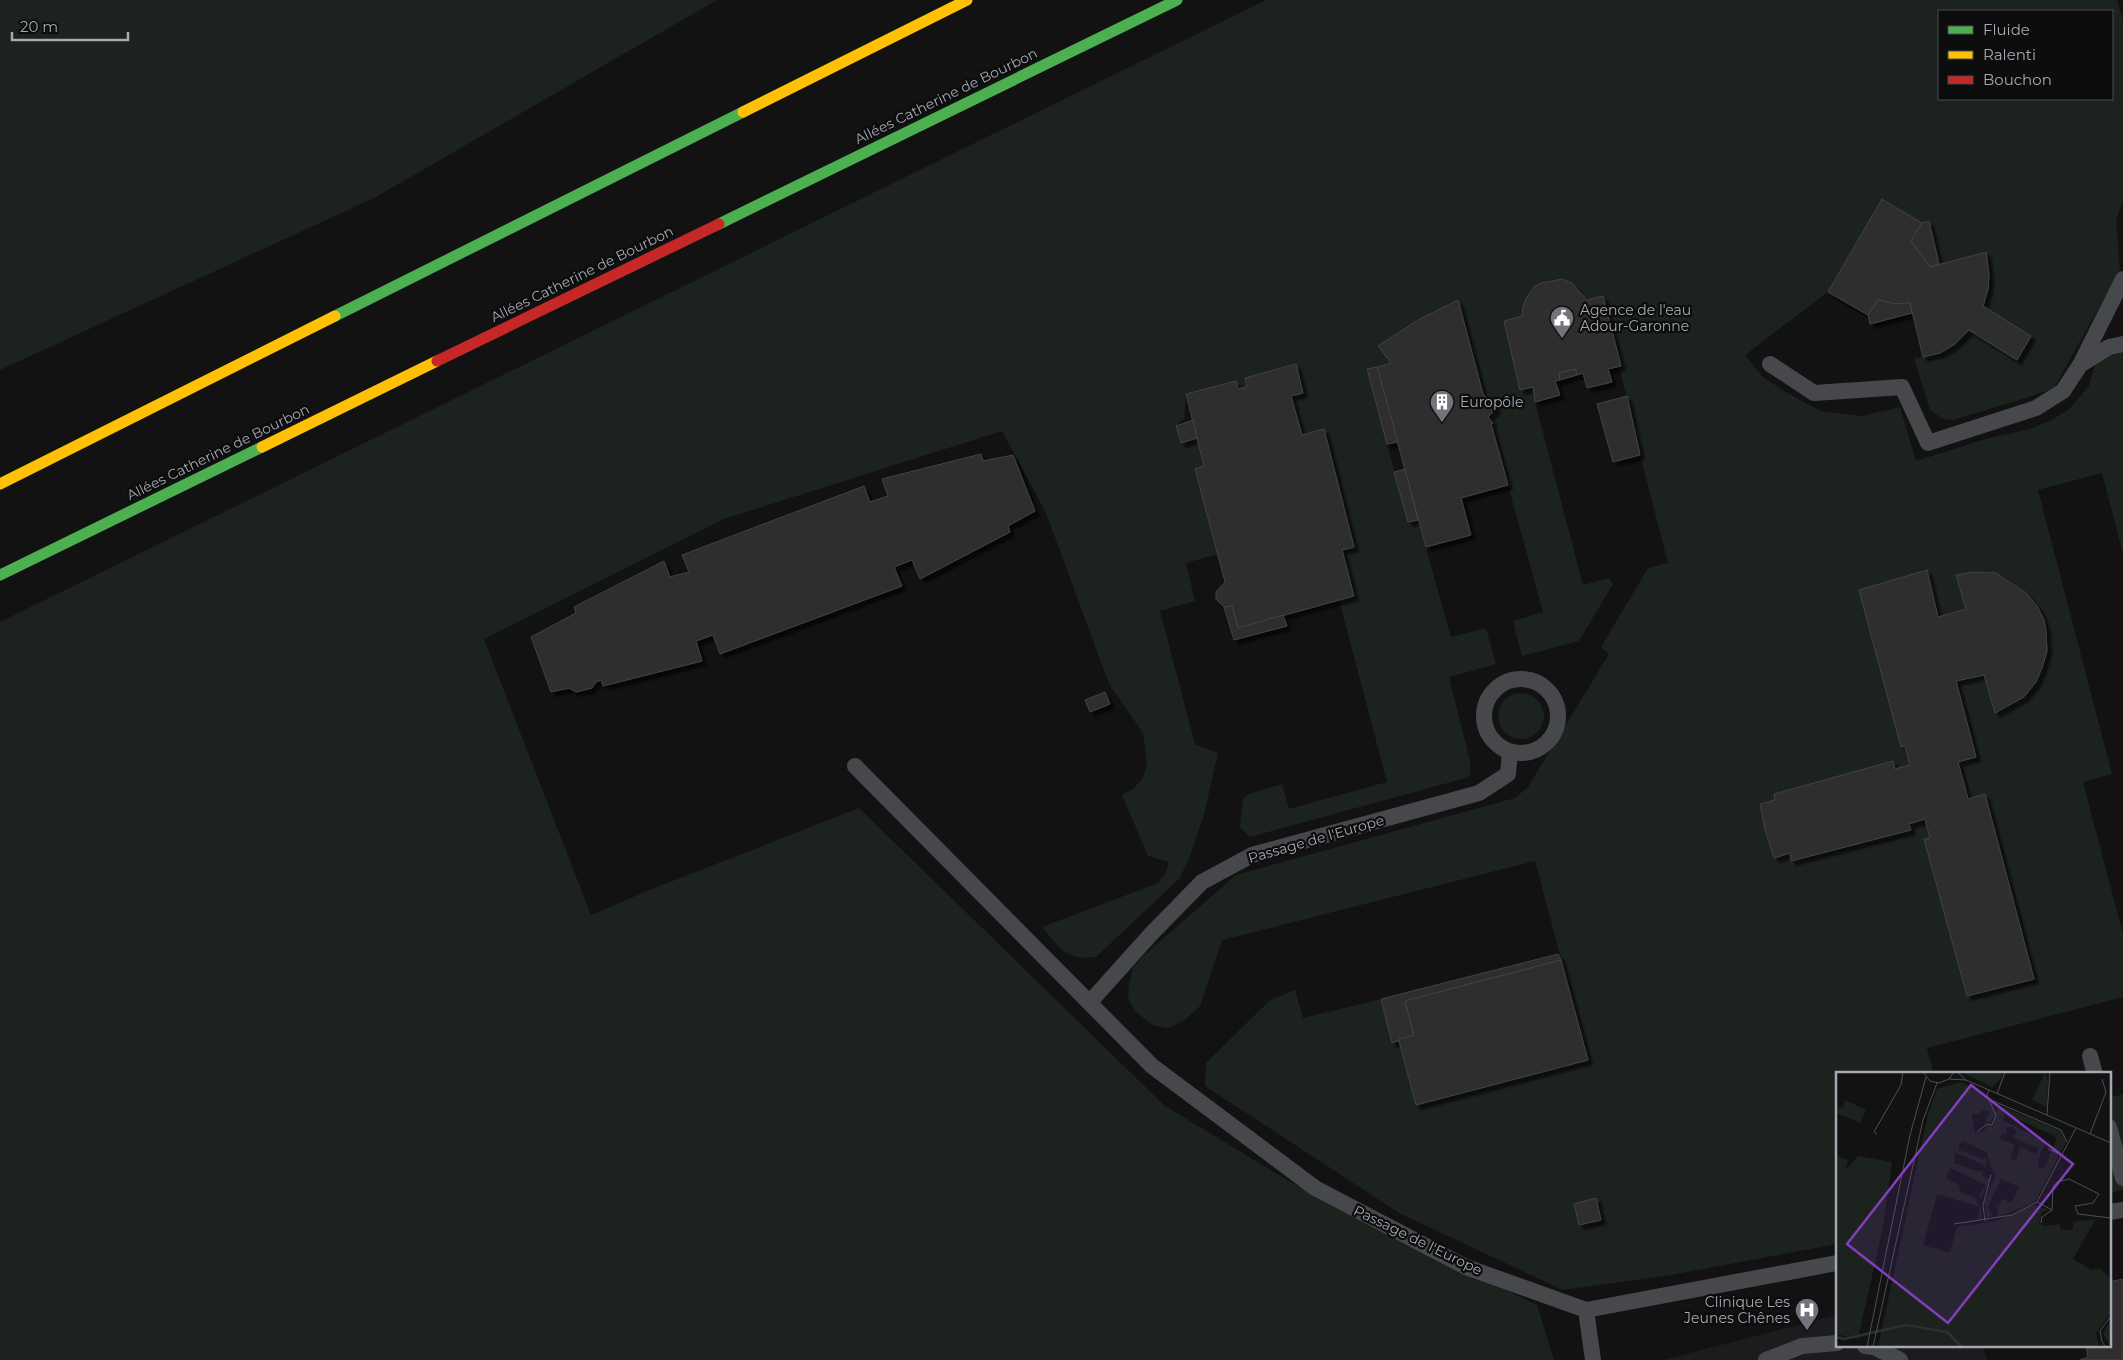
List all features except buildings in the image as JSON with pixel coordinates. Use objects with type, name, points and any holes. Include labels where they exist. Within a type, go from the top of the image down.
[{"type":"main road","points":[[0,484],[967,0]]},
{"type":"main road","name":"Allées Catherine de Bourbon","points":[[0,575],[1176,0]]},
{"type":"lane","points":[[1770,364],[1814,393],[1902,387],[1928,443],[2036,408],[2063,391],[2080,365],[2123,279]]},
{"type":"lane","points":[[2080,365],[2109,347],[2123,344]]},
{"type":"lane","points":[[1514,679],[1526,679],[1546,688],[1554,700],[1558,714],[1556,728],[1549,740],[1538,749],[1524,753],[1510,752],[1496,744],[1486,730],[1484,714],[1488,698],[1500,685],[1514,679]]},
{"type":"lane","name":"Passage de l'Europe","points":[[1090,1002],[1152,933],[1202,882],[1252,855],[1479,793],[1508,774],[1510,752]]},
{"type":"lane","name":"Passage de l'Europe","points":[[855,766],[1152,1066],[1315,1188],[1466,1267],[1586,1310]]},
{"type":"lane","points":[[2090,1056],[2094,1072]]},
{"type":"lane","points":[[2110,1131],[2123,1178]]},
{"type":"lane","points":[[2110,1212],[2123,1210]]},
{"type":"lane","points":[[1593,1360],[1586,1310],[1836,1263]]},
{"type":"lane","points":[[1766,1360],[1802,1346],[1836,1342]]},
{"type":"lane","points":[[1874,1348],[1900,1360]]},
{"type":"shaded area","points":[[0,0],[717,0],[376,197],[0,370]]},
{"type":"shaded area","points":[[1266,0],[2117,0],[2123,20],[2123,201],[2116,220],[2120,270],[2054,388],[1953,420],[1943,419],[1930,410],[1914,358],[1945,350],[1958,342],[1969,330],[2017,359],[2030,336],[1983,306],[1988,289],[1986,252],[1939,264],[1929,221],[1922,223],[1883,199],[1828,292],[1745,355],[1763,377],[1820,411],[1862,416],[1900,407],[1916,461],[1985,439],[2030,429],[2050,421],[2069,409],[2089,386],[2095,365],[2109,355],[2120,352],[2123,354],[2123,554],[2102,473],[2038,490],[2112,774],[2083,782],[2123,934],[2123,997],[1927,1048],[1933,1072],[1836,1072],[1836,1244],[1671,1275],[1563,1290],[1399,1213],[1205,1086],[1206,1063],[1269,1001],[1295,990],[1303,1018],[1381,999],[1392,1042],[1399,1041],[1416,1105],[1588,1060],[1535,861],[1222,940],[1200,1006],[1185,1020],[1168,1028],[1152,1025],[1136,1012],[1128,999],[1133,968],[1143,956],[1236,875],[1515,798],[1528,787],[1609,654],[1601,647],[1648,568],[1668,563],[1640,455],[1603,296],[1587,300],[1579,289],[1569,282],[1558,280],[1548,281],[1539,285],[1525,303],[1522,316],[1504,321],[1533,387],[1535,402],[1583,585],[1609,578],[1613,584],[1579,641],[1522,656],[1513,621],[1543,612],[1491,424],[1493,422],[1488,417],[1483,394],[1418,320],[1379,346],[1391,363],[1367,370],[1408,522],[1418,520],[1451,637],[1486,628],[1496,664],[1449,677],[1470,760],[1470,774],[1466,778],[1250,837],[1240,827],[1243,798],[1251,793],[1282,784],[1289,809],[1387,782],[1339,600],[1354,596],[1342,550],[1354,547],[1324,429],[1302,435],[1291,396],[1303,392],[1296,365],[1245,379],[1247,387],[1238,389],[1235,381],[1186,394],[1184,419],[1176,426],[1181,443],[1197,438],[1204,466],[1195,469],[1218,554],[1186,563],[1195,601],[1160,611],[1195,744],[1218,753],[1204,815],[1189,859],[1179,879],[1096,957],[1086,958],[1070,955],[1059,947],[1042,927],[1158,883],[1166,872],[1169,862],[1148,856],[1122,795],[1133,789],[1142,779],[1147,766],[1143,733],[1109,684],[1046,513],[1002,431],[724,519],[484,639],[591,915],[652,889],[859,808],[1165,1106],[1324,1202],[1537,1305],[1554,1360],[0,1360],[0,622]],"holes":[[[1927,571],[1938,617],[1966,609],[1957,575],[1980,572],[1995,573],[2010,581],[2030,598],[2039,611],[2044,625],[2046,640],[2045,655],[2035,683],[2022,699],[1995,713],[1984,675],[1956,681],[1976,757],[1958,762],[1968,799],[1985,795],[2034,979],[1967,996],[1924,839],[1930,838],[1925,819],[1909,824],[1911,830],[1791,861],[1790,853],[1774,858],[1765,830],[1760,804],[1775,800],[1774,794],[1893,761],[1895,769],[1910,765],[1905,746],[1901,747],[1860,590]]]},
{"type":"shaded area","points":[[1526,693],[1538,699],[1543,707],[1543,725],[1538,733],[1530,738],[1516,739],[1504,733],[1499,725],[1498,711],[1504,699],[1512,694]]},
{"type":"shaded area","points":[[2123,1094],[2123,1190],[2110,1193],[2110,1098]]},
{"type":"shaded area","name":"Clinique Les Jeunes Chênes","points":[[1836,1315],[1836,1348],[1984,1348],[1987,1360],[1663,1360]]},
{"type":"traffic: fast","points":[[719,224],[1177,0]]},
{"type":"traffic: fast","points":[[335,316],[743,112]]},
{"type":"traffic: fast","points":[[0,575],[262,447]]},
{"type":"traffic: slow","points":[[743,112],[967,0]]},
{"type":"traffic: slow","points":[[0,484],[335,316]]},
{"type":"traffic: slow","points":[[262,447],[437,361]]},
{"type":"traffic: jam","points":[[437,361],[719,224]]},
{"type":"place","name":"Agence de l'eau Adour-Garonne","points":[[1562,339]]},
{"type":"place","name":"Europôle","points":[[1442,423]]},
{"type":"place","name":"Clinique Les Jeunes Chênes","points":[[1807,1331]]}]
